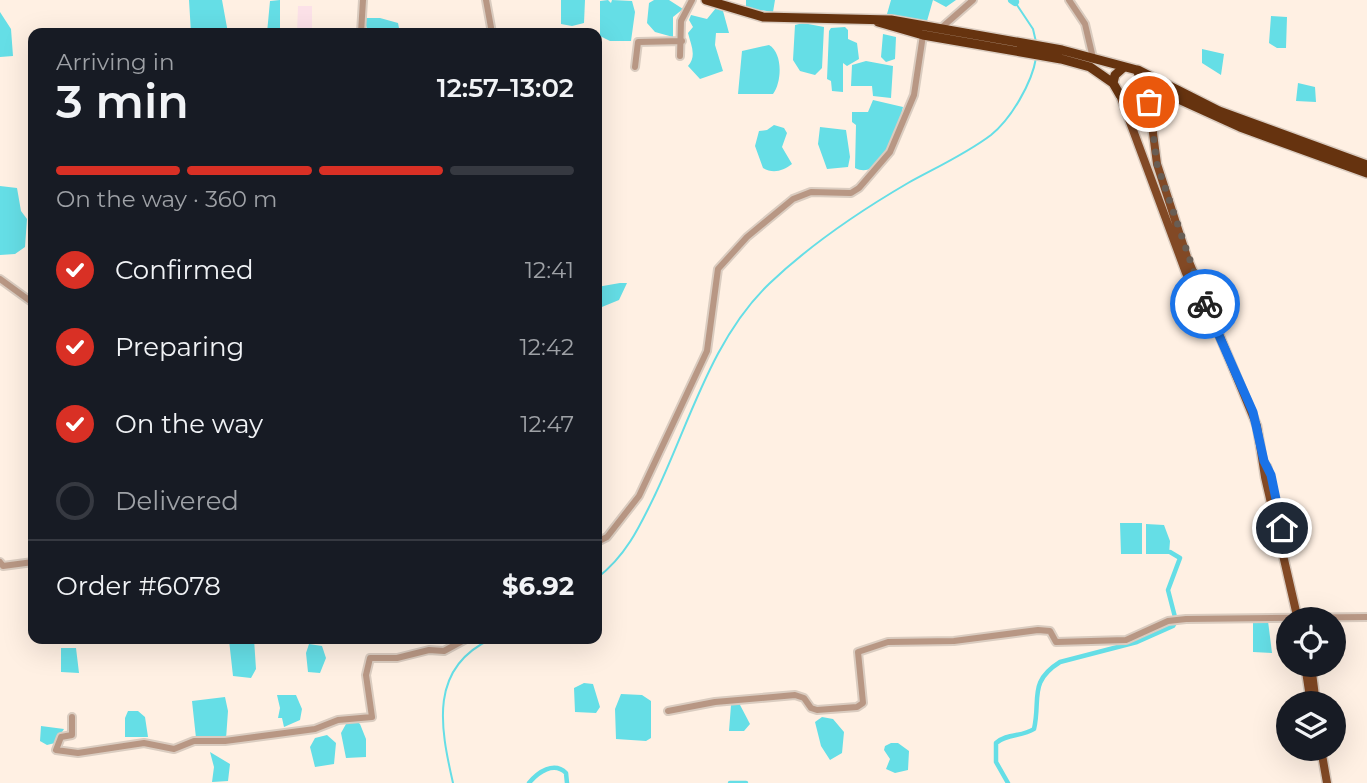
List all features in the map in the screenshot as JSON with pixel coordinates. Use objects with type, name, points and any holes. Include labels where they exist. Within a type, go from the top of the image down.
[{"type":"highway","points":[[706,0],[763,17],[873,20],[1061,55],[1093,58],[1137,70],[1219,111],[1367,165]]},
{"type":"highway","points":[[873,20],[923,34],[938,32]]},
{"type":"highway","points":[[1061,55],[1090,67],[1113,83],[1120,95],[1134,95],[1142,85]]},
{"type":"highway","points":[[1113,83],[1115,75],[1124,67]]},
{"type":"highway","points":[[1137,70],[1142,85],[1240,127],[1367,173]]},
{"type":"main road","points":[[1142,85],[1149,102],[1157,164],[1187,257],[1221,343],[1253,412],[1264,461],[1271,475],[1295,607]]},
{"type":"main road","points":[[1120,95],[1198,303],[1221,343]]},
{"type":"main road","points":[[1323,761],[1327,783]]},
{"type":"street","points":[[361,28],[363,0]]},
{"type":"street","points":[[486,0],[491,28]]},
{"type":"street","points":[[680,56],[681,21],[692,0]]},
{"type":"street","points":[[938,32],[973,0]]},
{"type":"street","points":[[1069,0],[1085,24],[1093,58]]},
{"type":"street","points":[[602,540],[607,537],[639,496],[707,351],[718,269],[747,237],[793,199],[811,192],[851,192],[859,188],[890,152],[914,95],[923,34]]},
{"type":"street","points":[[635,68],[638,42],[682,41]]},
{"type":"street","points":[[0,279],[28,299]]},
{"type":"street","points":[[0,562],[3,566],[28,563]]},
{"type":"street","points":[[1346,618],[1367,617]]},
{"type":"street","points":[[668,711],[715,702],[795,695],[804,698],[811,708],[817,710],[857,707],[863,704],[858,652],[888,642],[954,641],[1038,630],[1050,631],[1056,642],[1113,642],[1126,640],[1168,621],[1276,619]]},
{"type":"street","points":[[72,717],[72,736],[61,737],[56,750],[78,753],[144,743],[174,748],[194,741],[225,741],[315,729],[338,720],[372,717],[366,675],[370,658],[397,658],[429,650],[444,652],[458,644]]},
{"type":"shaded area","points":[[298,6],[312,6],[312,28],[297,28]]},
{"type":"water","points":[[189,0],[222,0],[227,28],[191,28]]},
{"type":"water","points":[[280,0],[280,28],[267,28],[270,1]]},
{"type":"water","points":[[561,0],[585,0],[584,23],[572,26],[561,24]]},
{"type":"water","points":[[654,0],[669,0],[683,9],[673,17],[673,37],[655,32],[647,23],[649,3]]},
{"type":"water","points":[[746,0],[775,0],[773,12],[746,8]]},
{"type":"water","points":[[891,0],[933,0],[927,21],[887,14]]},
{"type":"water","points":[[933,0],[956,0],[946,7]]},
{"type":"water","points":[[600,1],[632,1],[635,12],[631,41],[610,41],[602,37]]},
{"type":"water","points":[[716,8],[723,11],[729,33],[716,33],[715,45],[723,71],[700,79],[688,66],[693,54],[688,33],[693,27],[689,20],[691,15],[707,19]]},
{"type":"water","points":[[0,12],[11,29],[13,56],[0,57]]},
{"type":"water","points":[[1271,16],[1287,17],[1286,48],[1277,48],[1269,43]]},
{"type":"water","points":[[364,18],[380,18],[398,23],[399,28],[367,28]]},
{"type":"water","points":[[803,23],[824,27],[822,68],[815,75],[800,71],[793,60],[795,25]]},
{"type":"water","points":[[845,27],[848,30],[848,39],[857,43],[859,59],[847,66],[843,63],[843,92],[832,91],[831,81],[827,79],[829,31],[831,28]]},
{"type":"water","points":[[883,34],[896,37],[895,59],[886,62],[881,57]]},
{"type":"water","points":[[769,45],[777,54],[780,68],[773,94],[738,94],[742,51]]},
{"type":"water","points":[[1202,49],[1224,54],[1221,75],[1202,63]]},
{"type":"water","points":[[866,61],[893,66],[891,98],[873,96],[872,86],[851,86],[852,65]]},
{"type":"water","points":[[1298,83],[1315,87],[1316,102],[1296,101]]},
{"type":"water","points":[[873,100],[903,107],[888,150],[873,167],[865,170],[855,168],[856,125],[852,122],[852,112],[868,112]]},
{"type":"water","points":[[774,125],[784,128],[787,133],[782,147],[792,164],[774,171],[763,168],[755,146],[759,131]]},
{"type":"water","points":[[820,127],[846,130],[850,157],[848,167],[827,169],[818,144]]},
{"type":"water","points":[[0,186],[17,188],[21,211],[27,219],[25,247],[15,254],[0,255]]},
{"type":"water","points":[[627,283],[619,300],[602,307],[602,286]]},
{"type":"water","points":[[1120,523],[1142,523],[1142,554],[1121,554]]},
{"type":"water","points":[[1146,524],[1164,525],[1170,541],[1169,554],[1146,554]]},
{"type":"water","points":[[1253,621],[1268,621],[1272,653],[1253,652]]},
{"type":"water","points":[[229,644],[254,644],[256,669],[251,678],[233,676]]},
{"type":"water","points":[[309,644],[322,646],[326,658],[320,673],[308,672],[306,653]]},
{"type":"water","points":[[61,648],[76,648],[79,673],[61,672]]},
{"type":"water","points":[[584,683],[593,684],[600,707],[596,713],[575,712],[574,688]]},
{"type":"water","points":[[621,694],[642,695],[651,701],[651,738],[646,741],[616,739],[615,709]]},
{"type":"water","points":[[277,695],[296,695],[302,709],[300,720],[284,727],[282,718],[278,718],[280,708]]},
{"type":"water","points":[[225,697],[228,711],[226,739],[196,738],[192,701]]},
{"type":"water","points":[[739,703],[750,724],[744,731],[729,731],[731,705]]},
{"type":"water","points":[[128,711],[138,711],[145,717],[148,737],[125,737],[125,718]]},
{"type":"water","points":[[822,717],[833,719],[844,732],[842,753],[830,760],[821,746],[815,722]]},
{"type":"water","points":[[356,721],[366,739],[366,757],[346,758],[341,733],[346,724]]},
{"type":"water","points":[[41,726],[64,729],[55,743],[47,745],[40,741]]},
{"type":"water","points":[[327,735],[336,743],[334,764],[315,767],[310,747],[315,738]]},
{"type":"water","points":[[898,743],[909,751],[908,770],[895,773],[886,769],[890,759],[884,750],[885,746]]},
{"type":"water","points":[[210,752],[230,764],[228,781],[212,782],[214,767]]},
{"type":"waterway","points":[[1015,2],[1033,29],[1036,42]]},
{"type":"waterway","points":[[602,574],[616,561],[637,531],[703,384],[732,330],[750,305],[770,283],[836,229],[991,135],[1006,120],[1019,100],[1036,58]]},
{"type":"waterway","points":[[1008,783],[996,762],[996,743],[1034,729],[1040,684],[1050,669],[1060,662],[1137,642],[1173,626],[1176,621],[1168,590],[1180,558],[1170,552]]},
{"type":"waterway","points":[[453,783],[445,741],[444,700],[448,682],[457,666],[471,651],[483,644]]},
{"type":"waterway","points":[[529,783],[541,772],[551,768],[566,773],[567,783]]},
{"type":"waterway","points":[[730,783],[746,783]]},
{"type":"way so far","points":[[1149,102],[1150,129],[1157,164],[1205,304]]},
{"type":"route","points":[[1205,304],[1253,412],[1264,461],[1271,475],[1282,528]]}]
